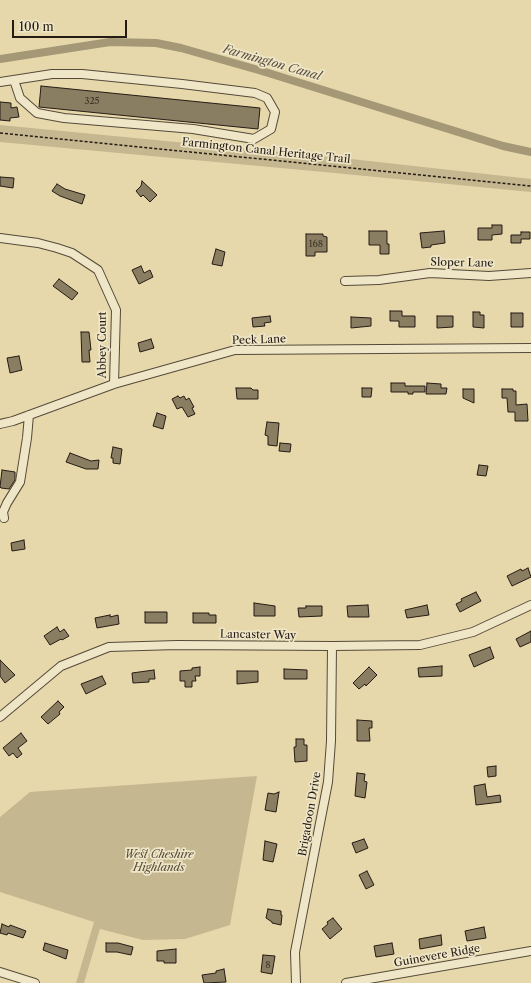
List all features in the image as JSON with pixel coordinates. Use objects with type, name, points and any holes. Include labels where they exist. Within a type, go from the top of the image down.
[{"type":"street","points":[[0,82],[52,74],[82,74],[255,92],[267,98],[275,112],[271,129],[254,139],[193,129],[64,118],[37,113],[20,98],[14,80]]},
{"type":"street","name":"Abbey Court","points":[[0,238],[38,243],[57,248],[72,253],[98,270],[116,310],[114,384]]},
{"type":"street","name":"Sloper Lane","points":[[345,281],[379,280],[430,273],[489,276],[531,273]]},
{"type":"street","name":"Peck Lane","points":[[0,424],[114,384],[235,350],[531,348]]},
{"type":"street","points":[[4,518],[3,512],[6,503],[20,482],[29,415]]},
{"type":"street","name":"Lancaster Way","points":[[2,713],[61,666],[109,647],[177,645],[420,645],[473,632],[531,605]]},
{"type":"street","name":"Brigadoon Drive","points":[[296,983],[295,952],[328,782],[331,741],[332,646]]},
{"type":"street","name":"Guinevere Ridge","points":[[346,983],[531,951]]},
{"type":"street","points":[[0,972],[35,983]]},
{"type":"path","name":"Farmington Canal Heritage Trail","points":[[0,133],[531,186]]},
{"type":"green space","points":[[0,125],[342,158],[531,179],[531,192],[0,142]]},
{"type":"green space","name":"West Cheshire Highlands","points":[[257,776],[230,925],[185,939],[143,940],[100,929],[84,983],[76,983],[94,922],[0,892],[0,817],[30,792]]},
{"type":"building","points":[[41,86],[260,108],[258,129],[39,107]]},
{"type":"building","points":[[0,102],[11,103],[11,108],[17,107],[19,117],[10,118],[10,121],[0,120]]},
{"type":"building","points":[[0,177],[14,178],[13,188],[0,186]]},
{"type":"building","points":[[142,181],[157,195],[150,202],[143,195],[141,197],[136,191],[141,186]]},
{"type":"building","points":[[57,184],[65,189],[85,195],[82,204],[60,196],[52,191]]},
{"type":"building","points":[[492,225],[502,225],[502,234],[492,235],[492,240],[478,240],[478,228],[492,228]]},
{"type":"building","points":[[369,231],[387,231],[389,254],[380,254],[380,245],[369,245]]},
{"type":"building","points":[[444,231],[445,243],[422,248],[420,233]]},
{"type":"building","points":[[521,232],[530,232],[530,239],[521,239],[521,243],[511,243],[511,235],[521,235]]},
{"type":"building","points":[[306,234],[323,234],[323,236],[327,237],[327,252],[315,252],[315,256],[306,256]]},
{"type":"building","points":[[216,249],[225,252],[222,266],[212,264]]},
{"type":"building","points":[[141,266],[144,273],[150,270],[153,277],[139,284],[132,270]]},
{"type":"building","points":[[59,279],[78,293],[72,300],[53,286]]},
{"type":"building","points":[[390,311],[402,311],[402,316],[415,316],[415,327],[399,327],[399,321],[390,321]]},
{"type":"building","points":[[473,312],[480,312],[480,315],[484,315],[484,328],[473,327]]},
{"type":"building","points":[[511,313],[523,313],[523,327],[511,327]]},
{"type":"building","points":[[270,316],[271,322],[264,323],[265,326],[253,327],[252,318]]},
{"type":"building","points":[[437,316],[453,316],[453,327],[437,328]]},
{"type":"building","points":[[351,317],[371,318],[371,326],[351,328]]},
{"type":"building","points":[[81,332],[89,332],[91,350],[89,350],[90,362],[82,362]]},
{"type":"building","points":[[151,339],[154,348],[140,352],[138,343]]},
{"type":"building","points":[[19,356],[22,370],[10,373],[7,358]]},
{"type":"building","points":[[391,383],[405,383],[405,386],[425,386],[425,392],[413,392],[413,394],[408,394],[408,392],[391,392]]},
{"type":"building","points":[[427,383],[441,384],[441,388],[447,388],[446,394],[426,394]]},
{"type":"building","points":[[236,388],[251,388],[253,390],[258,390],[258,399],[237,399]]},
{"type":"building","points":[[362,388],[372,388],[371,397],[362,397]]},
{"type":"building","points":[[463,389],[474,389],[474,403],[463,398]]},
{"type":"building","points":[[502,389],[513,389],[513,391],[516,391],[516,405],[527,404],[528,421],[515,421],[515,412],[508,412],[507,398],[502,398]]},
{"type":"building","points":[[178,396],[180,398],[184,396],[186,400],[189,398],[194,407],[192,408],[195,414],[188,417],[182,407],[177,409],[172,399]]},
{"type":"building","points":[[157,413],[166,416],[163,429],[153,426]]},
{"type":"building","points":[[267,422],[279,423],[277,446],[268,445],[268,436],[265,435]]},
{"type":"building","points":[[280,443],[291,444],[290,452],[279,451]]},
{"type":"building","points":[[113,447],[122,449],[120,464],[113,463],[113,458],[111,458]]},
{"type":"building","points":[[70,453],[91,461],[99,460],[98,469],[86,469],[66,462]]},
{"type":"building","points":[[479,465],[488,466],[486,476],[477,475]]},
{"type":"building","points":[[2,470],[15,472],[15,480],[9,489],[0,487]]},
{"type":"building","points":[[24,540],[25,549],[12,551],[11,543]]},
{"type":"building","points":[[528,568],[531,577],[512,586],[507,576],[521,569],[522,571]]},
{"type":"building","points":[[476,592],[481,601],[460,612],[456,604],[462,601],[461,599]]},
{"type":"building","points":[[254,603],[275,606],[275,616],[254,616]]},
{"type":"building","points":[[368,605],[369,617],[348,617],[347,606]]},
{"type":"building","points":[[427,605],[429,615],[407,618],[405,610]]},
{"type":"building","points":[[306,606],[322,606],[322,616],[299,617],[298,608],[306,608]]},
{"type":"building","points":[[145,612],[167,612],[167,623],[145,623]]},
{"type":"building","points":[[193,613],[209,613],[209,615],[216,615],[216,623],[193,623]]},
{"type":"building","points":[[110,615],[110,617],[118,615],[119,624],[97,628],[95,618]]},
{"type":"building","points":[[57,627],[60,632],[64,629],[69,636],[50,645],[44,636]]},
{"type":"building","points":[[531,631],[531,642],[520,647],[516,639]]},
{"type":"building","points":[[490,647],[494,658],[474,667],[469,655]]},
{"type":"building","points":[[0,660],[15,675],[5,683],[0,676]]},
{"type":"building","points":[[442,666],[442,676],[419,677],[418,668]]},
{"type":"building","points":[[200,667],[200,676],[195,676],[196,681],[192,681],[192,687],[185,687],[185,681],[180,681],[180,671],[192,670],[192,668]]},
{"type":"building","points":[[369,667],[377,675],[366,686],[365,684],[359,689],[353,683]]},
{"type":"building","points":[[284,669],[307,670],[307,679],[284,679]]},
{"type":"building","points":[[154,670],[155,679],[149,679],[149,682],[133,683],[132,673]]},
{"type":"building","points":[[237,671],[258,671],[258,682],[237,684]]},
{"type":"building","points":[[102,676],[106,684],[86,694],[81,684]]},
{"type":"building","points":[[58,701],[64,707],[59,712],[60,714],[48,724],[41,717]]},
{"type":"building","points":[[357,720],[372,721],[372,728],[369,728],[370,741],[357,741]]},
{"type":"building","points":[[21,733],[27,741],[18,748],[22,754],[17,758],[13,753],[9,756],[3,748]]},
{"type":"building","points":[[296,739],[304,739],[304,745],[307,745],[307,761],[295,762],[294,747],[296,747]]},
{"type":"building","points":[[496,766],[496,776],[488,777],[487,767]]},
{"type":"building","points":[[357,773],[365,774],[364,781],[367,782],[365,798],[355,796]]},
{"type":"building","points":[[485,784],[487,797],[500,795],[501,802],[476,805],[474,786]]},
{"type":"building","points":[[279,792],[276,812],[265,810],[268,793],[274,794]]},
{"type":"building","points":[[364,839],[368,848],[356,853],[352,843]]},
{"type":"building","points":[[265,841],[277,844],[273,862],[263,860]]},
{"type":"building","points":[[367,871],[374,885],[366,889],[359,875]]},
{"type":"building","points":[[268,909],[281,911],[281,925],[272,923],[266,918]]},
{"type":"building","points":[[333,918],[342,929],[330,939],[322,929],[328,924],[327,922]]},
{"type":"building","points":[[2,924],[9,927],[10,925],[26,931],[23,938],[8,933],[7,935],[0,933]]},
{"type":"building","points":[[484,927],[486,938],[467,941],[465,931]]},
{"type":"building","points":[[441,935],[442,945],[420,949],[419,939]]},
{"type":"building","points":[[45,943],[68,950],[66,959],[43,950]]},
{"type":"building","points":[[106,943],[118,943],[133,947],[131,955],[117,952],[106,952]]},
{"type":"building","points":[[392,943],[394,954],[376,957],[374,946]]},
{"type":"building","points":[[176,949],[176,963],[164,963],[164,961],[157,961],[157,951]]},
{"type":"building","points":[[263,955],[275,956],[272,974],[261,972]]},
{"type":"building","points":[[224,969],[226,982],[204,983],[202,975],[216,973],[216,971]]},
{"type":"waterway","name":"Farmington Canal","points":[[0,59],[110,42],[156,43],[181,48],[262,71],[503,146],[531,152]]}]
